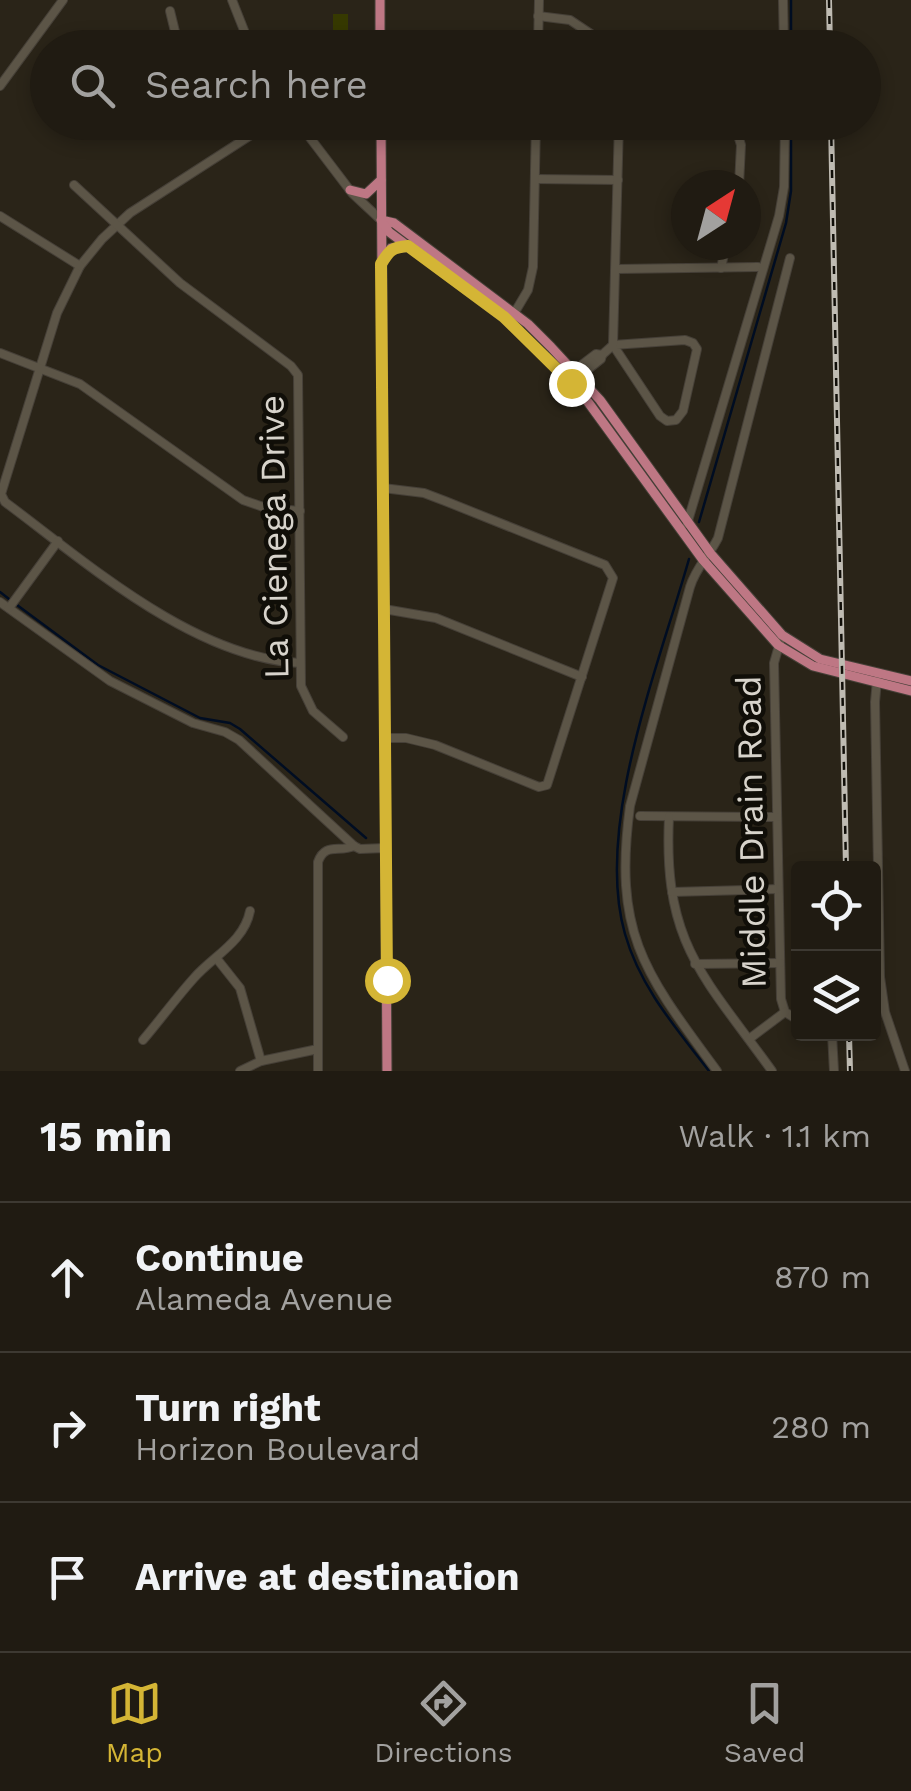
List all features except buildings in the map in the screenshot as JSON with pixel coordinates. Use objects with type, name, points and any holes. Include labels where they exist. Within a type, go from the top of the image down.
[{"type":"main road","points":[[380,0],[380,30]]},
{"type":"main road","points":[[381,140],[387,1071]]},
{"type":"main road","points":[[350,190],[366,194],[381,180]]},
{"type":"main road","points":[[381,220],[394,222],[512,318],[600,400],[684,527],[780,640],[911,692]]},
{"type":"main road","points":[[381,220],[389,232],[512,318]]},
{"type":"main road","points":[[381,264],[391,248],[408,246]]},
{"type":"main road","points":[[878,678],[911,681]]},
{"type":"street","points":[[232,0],[244,30]]},
{"type":"street","points":[[538,30],[539,0]]},
{"type":"street","points":[[783,0],[784,30]]},
{"type":"street","points":[[36,30],[57,2]]},
{"type":"street","points":[[170,11],[175,30]]},
{"type":"street","points":[[538,16],[570,20],[585,30]]},
{"type":"street","points":[[0,86],[4,74],[30,39]]},
{"type":"street","points":[[245,140],[116,226],[80,266],[57,313],[1,494],[5,502],[143,603],[191,630],[256,657],[300,663]]},
{"type":"street","points":[[312,140],[350,190],[381,220]]},
{"type":"street","points":[[512,318],[528,290],[533,267],[536,140]]},
{"type":"street","points":[[572,377],[602,359],[613,345],[686,340],[697,349],[683,411],[676,420],[668,421],[660,416],[613,345],[618,140]]},
{"type":"street","points":[[739,140],[740,170]]},
{"type":"street","points":[[684,527],[779,216],[785,140]]},
{"type":"street","points":[[535,179],[618,180]]},
{"type":"street","name":"La Cienega Drive","points":[[74,185],[180,283],[294,370],[300,383],[302,686],[308,705],[343,737]]},
{"type":"street","points":[[0,216],[80,266]]},
{"type":"street","points":[[717,1071],[650,978],[634,938],[624,874],[630,806],[690,587],[718,538],[790,258]]},
{"type":"street","points":[[721,268],[723,260]]},
{"type":"street","points":[[616,269],[758,268]]},
{"type":"street","points":[[0,354],[40,367],[91,392],[243,500],[266,508],[300,511]]},
{"type":"street","points":[[383,488],[424,492],[608,567],[613,578],[551,780],[544,787],[435,745],[384,738]]},
{"type":"street","points":[[9,608],[58,541]]},
{"type":"street","points":[[0,602],[110,682],[239,740],[354,846],[385,848]]},
{"type":"street","points":[[384,609],[436,618],[582,677]]},
{"type":"street","name":"Middle Drain Road","points":[[780,640],[774,663],[780,963],[784,1012],[791,1016]]},
{"type":"street","points":[[878,678],[880,978],[885,1012],[905,1071]]},
{"type":"street","points":[[640,816],[776,817]]},
{"type":"street","points":[[669,817],[668,868],[679,932],[694,964],[772,1071]]},
{"type":"street","points":[[318,1071],[318,862],[330,848],[354,846]]},
{"type":"street","points":[[672,892],[778,889]]},
{"type":"street","points":[[143,1040],[197,974],[217,959],[243,928],[250,911]]},
{"type":"street","points":[[217,959],[240,988],[261,1061]]},
{"type":"street","points":[[694,964],[780,963]]},
{"type":"street","points":[[749,1039],[784,1012]]},
{"type":"street","points":[[832,1041],[834,1071]]},
{"type":"street","points":[[240,1071],[261,1061],[318,1049]]},
{"type":"green space","points":[[333,14],[348,14],[348,30],[333,30]]},
{"type":"waterway","points":[[791,0],[791,30]]},
{"type":"waterway","points":[[699,522],[786,223],[791,191],[791,140]]},
{"type":"waterway","points":[[689,559],[634,746],[618,845],[618,891],[625,934],[640,972],[660,1006],[709,1071]]},
{"type":"waterway","points":[[0,592],[9,599]]},
{"type":"waterway","points":[[17,605],[98,665],[200,718],[230,723],[240,729],[366,838]]},
{"type":"railway","points":[[829,0],[830,30]]},
{"type":"railway","points":[[831,140],[846,861]]},
{"type":"railway","points":[[849,1041],[850,1071]]},
{"type":"route","points":[[387,980],[381,264],[388,252],[408,246],[504,317],[571,383]]}]
